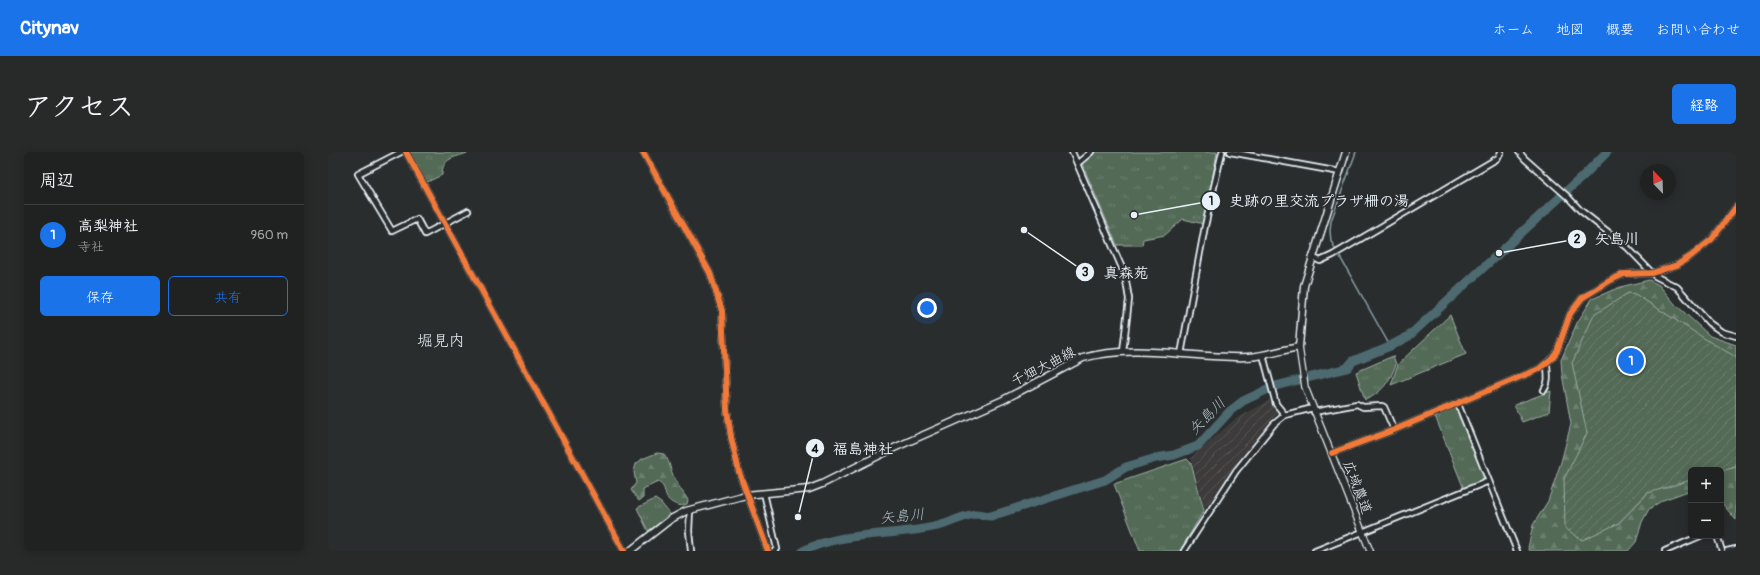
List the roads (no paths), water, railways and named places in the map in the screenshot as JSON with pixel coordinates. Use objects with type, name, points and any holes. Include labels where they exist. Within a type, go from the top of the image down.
[{"type":"main road","points":[[1299,347],[1304,286],[1346,152]]},
{"type":"main road","name":"千畑大曲線","points":[[632,550],[671,519],[690,510],[746,495],[809,489],[822,484],[894,448],[1003,400],[1084,358],[1095,355],[1123,352],[1248,357],[1299,347]]},
{"type":"street","points":[[401,152],[358,174],[392,232],[417,219],[425,234],[468,211]]},
{"type":"street","points":[[406,152],[624,551]]},
{"type":"street","points":[[643,152],[710,273],[718,294],[722,311],[727,410],[739,472],[746,495],[768,551]]},
{"type":"street","points":[[1072,152],[1126,275],[1128,299],[1123,352]]},
{"type":"street","points":[[1078,163],[1091,152]]},
{"type":"street","points":[[1181,354],[1222,152]]},
{"type":"street","points":[[1230,152],[1340,172]]},
{"type":"street","points":[[1312,257],[1320,261],[1333,255],[1498,158],[1501,152]]},
{"type":"street","points":[[1519,152],[1580,210],[1627,247],[1654,276],[1677,287],[1709,323],[1722,332],[1736,336]]},
{"type":"street","points":[[1332,454],[1458,404],[1539,369],[1552,358],[1557,351],[1570,314],[1582,298],[1611,280],[1624,274],[1652,273],[1677,265],[1703,248],[1736,207]]},
{"type":"street","name":"広域農道","points":[[1299,347],[1305,387],[1370,551]]},
{"type":"street","points":[[1263,355],[1276,404],[1285,415]]},
{"type":"street","points":[[1544,390],[1548,380],[1547,363]]},
{"type":"street","points":[[1184,551],[1236,471],[1274,424],[1285,415],[1357,404],[1364,407],[1382,406],[1384,407],[1394,430]]},
{"type":"street","points":[[1458,404],[1517,551]]},
{"type":"street","points":[[1316,551],[1489,481]]},
{"type":"street","points":[[764,493],[777,549],[774,551]]},
{"type":"street","points":[[690,510],[689,531],[691,551]]},
{"type":"street","points":[[1665,551],[1693,539]]},
{"type":"street","points":[[1718,539],[1722,551]]},
{"type":"street","points":[[1727,551],[1736,549]]},
{"type":"waterway","points":[[1356,152],[1331,221],[1331,241],[1390,346]]},
{"type":"waterway","name":"矢島川","points":[[803,551],[819,544],[835,540],[904,532],[943,525],[971,515],[978,514],[991,516],[1105,480],[1126,467],[1156,458],[1174,455],[1198,446],[1230,411],[1243,401],[1275,386],[1347,368],[1353,361],[1390,346],[1409,336],[1582,177],[1607,152]]},
{"type":"place","name":"史跡の里交流プラザ柵の湯","points":[[1134,215]]},
{"type":"place","name":"真森苑","points":[[1024,230]]},
{"type":"place","name":"矢島川","points":[[1499,253]]},
{"type":"place","name":"高梨神社","points":[[1631,361]]},
{"type":"place","name":"福島神社","points":[[798,517]]},
{"type":"district","name":"堀見内","points":[[441,340]]}]
